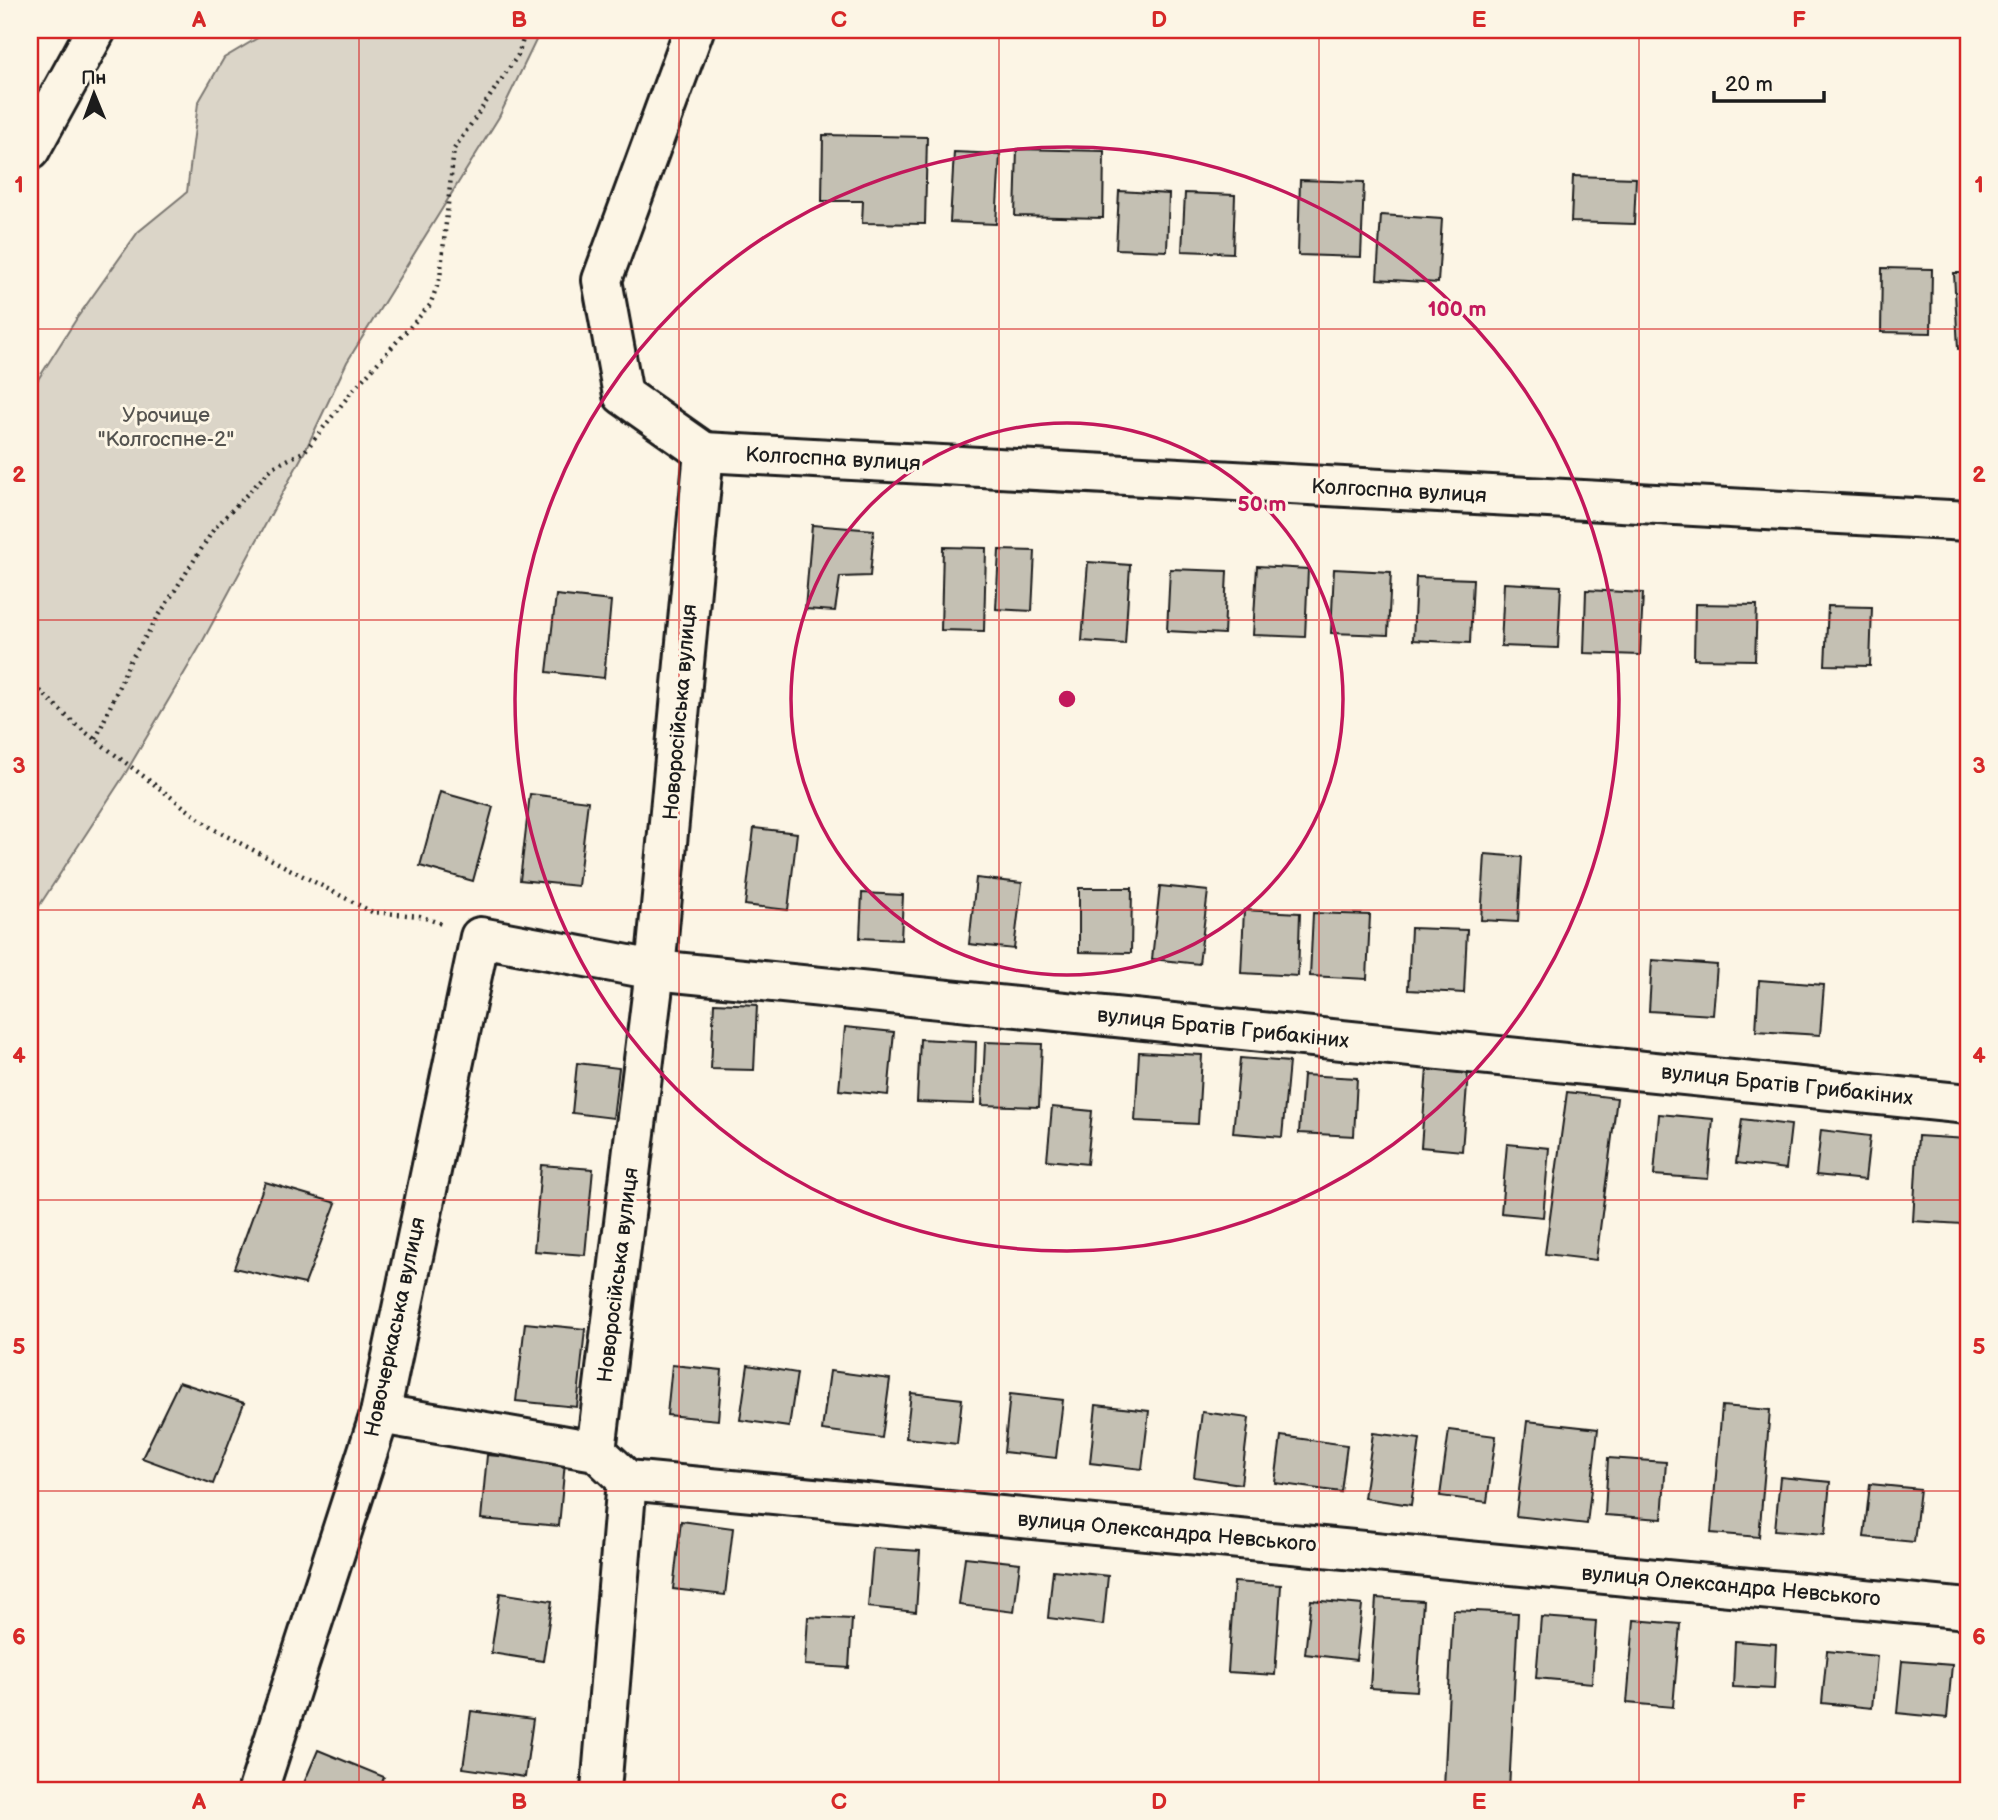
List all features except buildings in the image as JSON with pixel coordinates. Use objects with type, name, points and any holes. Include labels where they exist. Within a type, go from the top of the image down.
[{"type":"street","points":[[30,150],[96,30]]},
{"type":"street","points":[[694,30],[602,280],[623,395],[704,452]]},
{"type":"street","name":"Колгоспна вулиця","points":[[704,452],[1968,521]]},
{"type":"street","name":"Новоросійська вулиця","points":[[596,1451],[655,970],[704,452]]},
{"type":"street","name":"вулиця Братів Грибакіних","points":[[480,937],[655,970],[1968,1104]]},
{"type":"street","name":"Новочеркаська вулиця","points":[[258,1790],[380,1414],[480,937]]},
{"type":"street","points":[[380,1414],[596,1451],[627,1480],[601,1790]]},
{"type":"street","name":"вулиця Олександра Невського","points":[[627,1480],[1968,1609]]},
{"type":"path","points":[[96,740],[130,661],[214,530],[273,467],[305,451],[354,389],[430,306],[440,278],[454,149],[518,55],[526,30]]},
{"type":"path","points":[[30,681],[76,725],[213,830],[372,912],[420,916],[480,937]]},
{"type":"green space","name":"Урочище \"Колгоспне-2\"","points":[[271,30],[541,30],[499,117],[347,362],[305,451],[199,648],[125,774],[30,920],[30,392],[77,318],[138,232],[187,192],[198,103],[224,58]]}]
